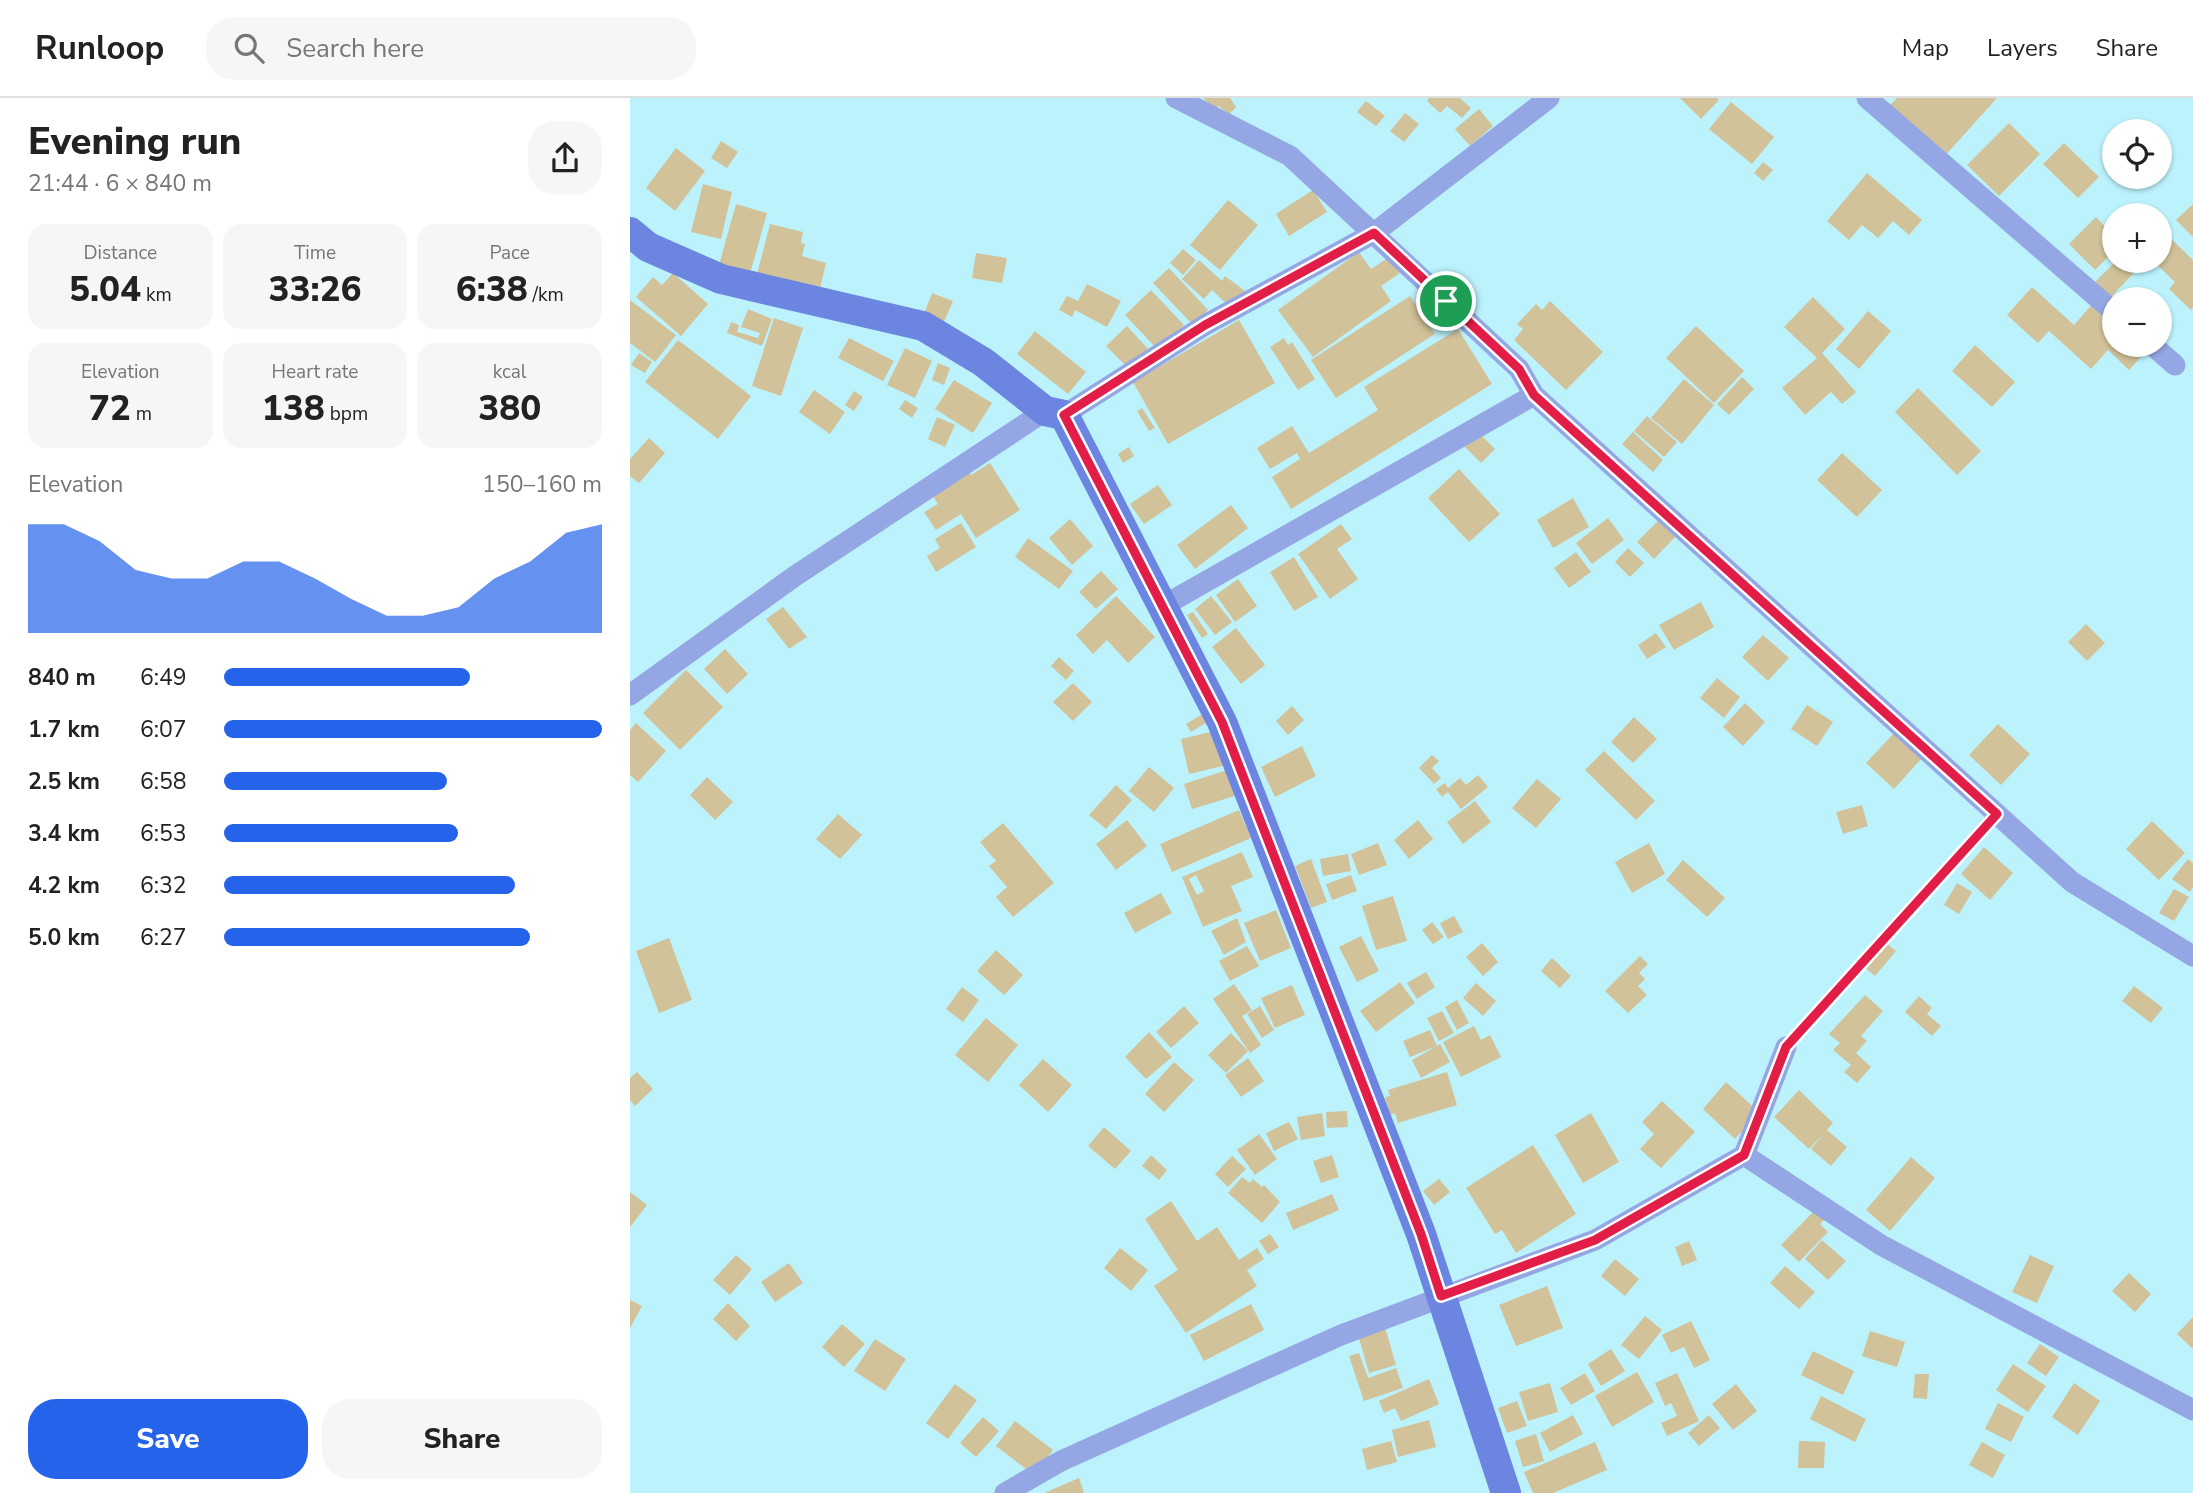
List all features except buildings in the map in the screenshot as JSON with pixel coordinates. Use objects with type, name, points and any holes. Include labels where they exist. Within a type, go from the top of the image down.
[{"type":"main road","points":[[636,246],[721,279],[923,326],[983,362],[1055,413],[1163,606],[1222,722],[1416,1221],[1506,1493]]},
{"type":"street","points":[[1176,98],[1290,156],[1519,369],[1534,395],[2072,882],[2193,956]]},
{"type":"street","points":[[630,695],[795,576],[1055,413],[1205,325],[1374,233],[1549,98]]},
{"type":"street","points":[[1867,98],[2102,302]]},
{"type":"street","points":[[2166,357],[2175,365]]},
{"type":"street","points":[[1163,606],[1534,395]]},
{"type":"street","points":[[1005,1493],[1073,1456],[1341,1335],[1595,1240],[1744,1155],[1786,1047]]},
{"type":"street","points":[[1744,1155],[1881,1245],[2193,1410]]},
{"type":"lane","points":[[1786,1047],[1997,814]]},
{"type":"route","points":[[1374,233],[1446,301],[1519,369],[1534,395],[1997,814],[1786,1047],[1744,1155],[1595,1240],[1441,1296],[1421,1234],[1222,722],[1064,415],[1205,325],[1374,233]]}]
